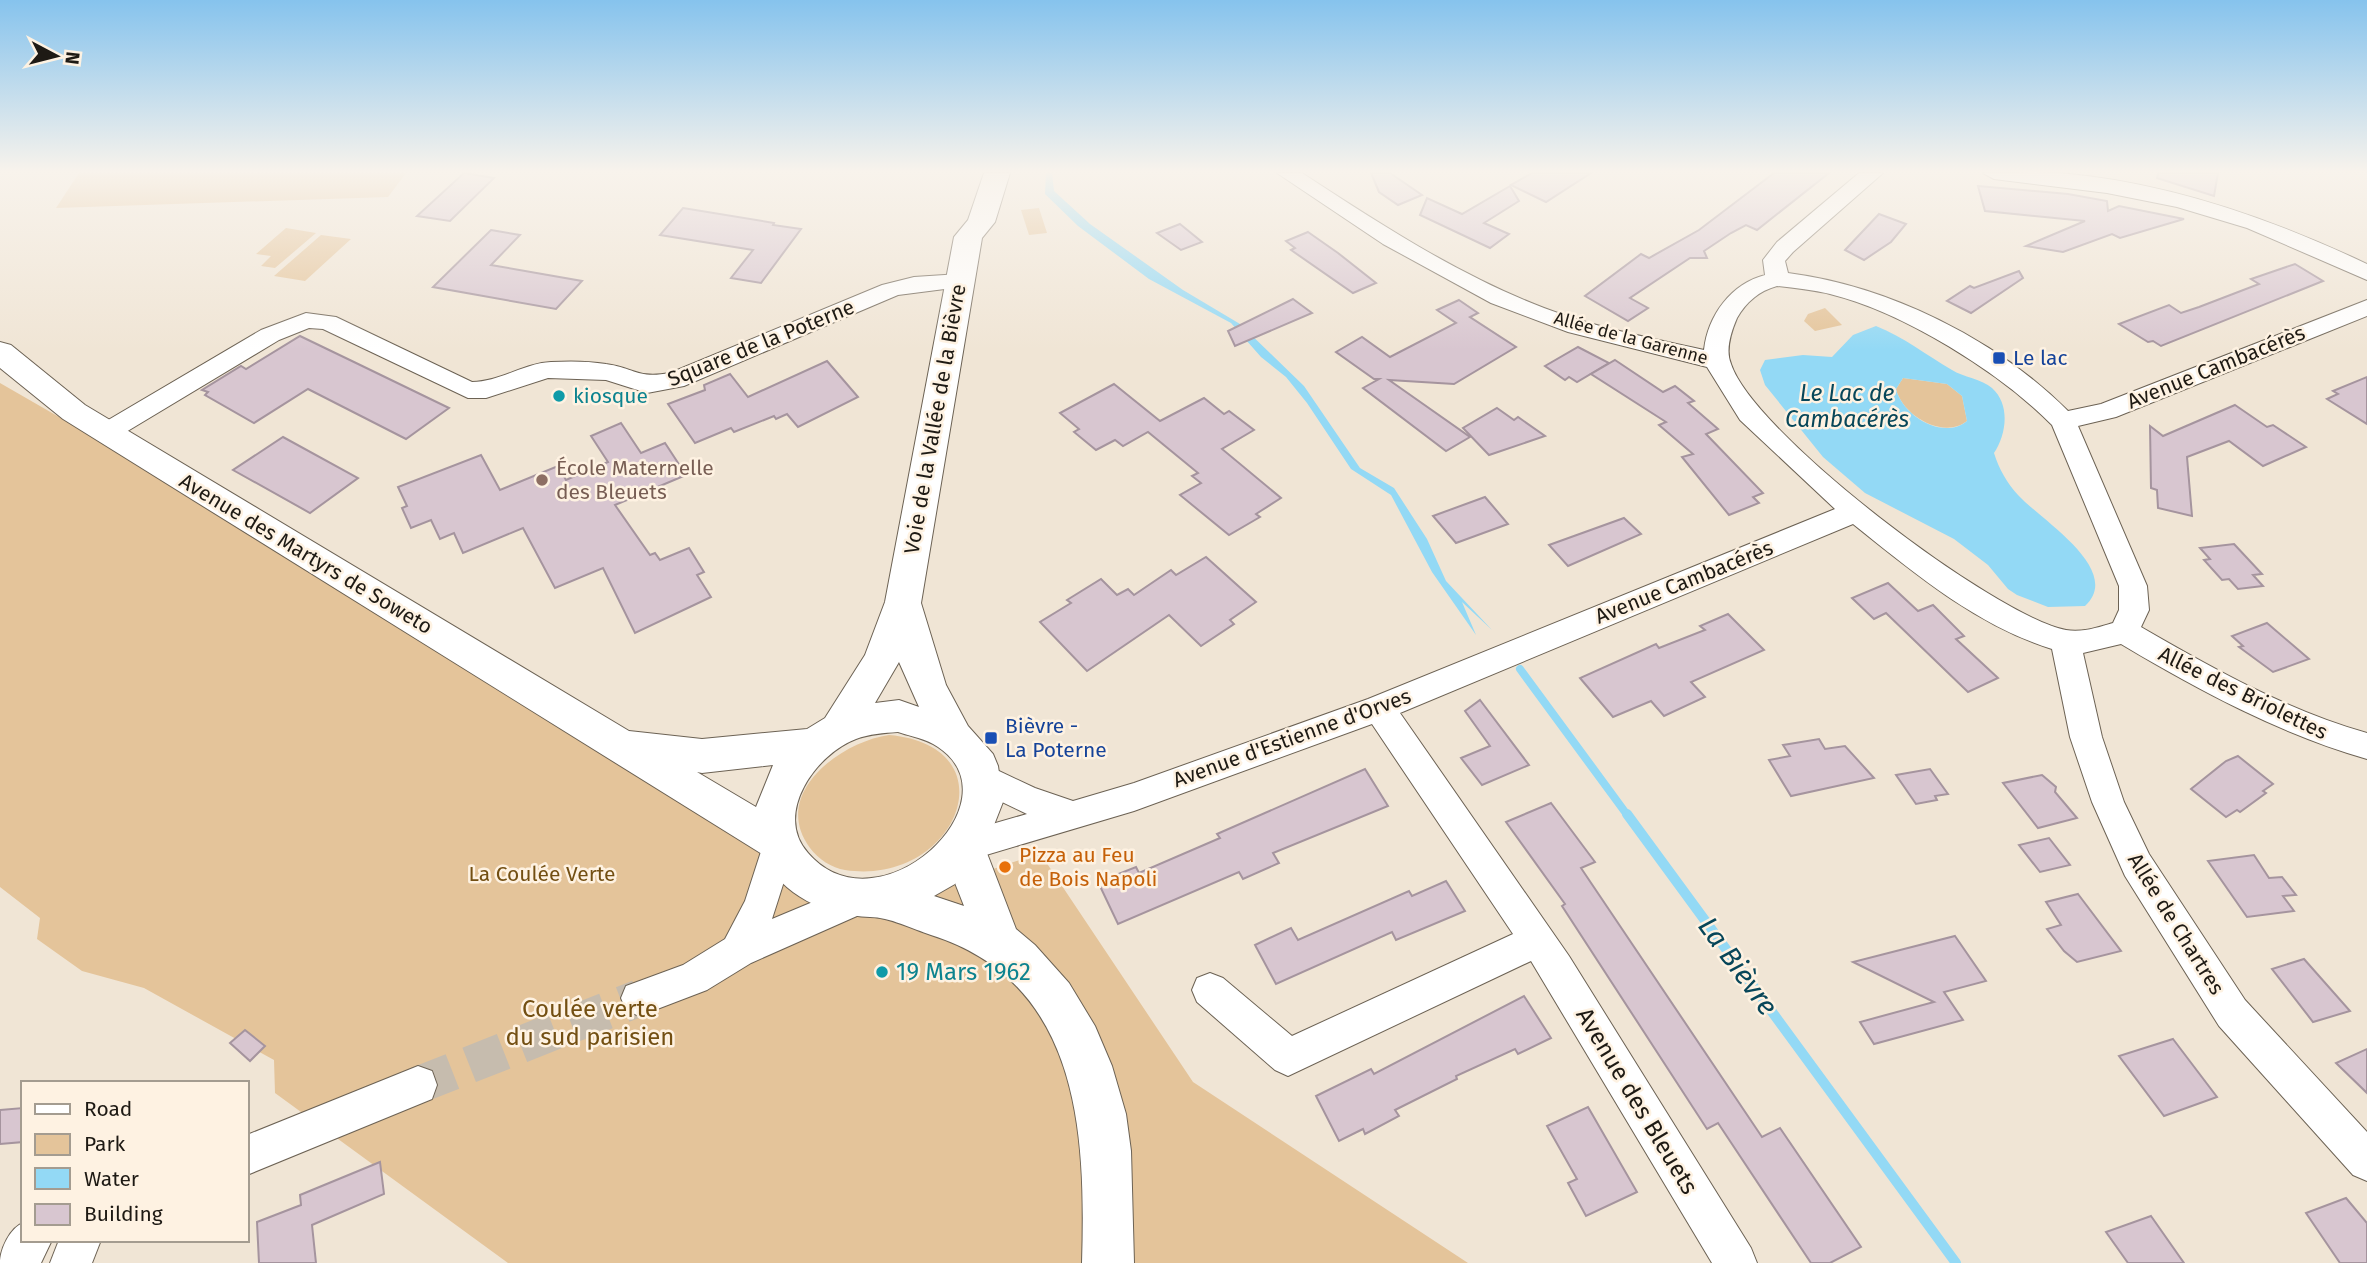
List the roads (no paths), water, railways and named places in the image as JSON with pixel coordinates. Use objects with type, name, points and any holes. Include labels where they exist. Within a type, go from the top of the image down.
[{"type":"main road","name":"Voie de la Vallée de la Bièvre","points":[[826,737],[883,659],[903,602],[960,281],[974,232]]},
{"type":"main road","name":"Avenue des Martyrs de Soweto","points":[[0,352],[15,377],[777,844]]},
{"type":"main road","name":"Voie de la Vallée de la Bièvre","points":[[903,602],[913,653],[922,680],[952,733]]},
{"type":"main road","points":[[866,897],[897,893],[923,883],[946,867],[965,847],[983,809],[982,777],[970,751],[952,733],[928,722],[899,716],[868,719],[826,737],[787,774],[774,807],[777,844],[796,874],[826,891],[866,897],[941,918],[999,943],[1045,986],[1080,1045],[1102,1113],[1109,1196],[1108,1263]]},
{"type":"main road","name":"Avenue des Martyrs de Soweto","points":[[618,746],[702,756],[826,737]]},
{"type":"main road","points":[[965,847],[999,943]]},
{"type":"street","name":"Allée de la Garenne","points":[[1377,232],[1466,282],[1574,326],[1717,361]]},
{"type":"street","points":[[1777,279],[1774,260],[1803,232]]},
{"type":"street","points":[[2277,232],[2367,272]]},
{"type":"street","points":[[1777,279],[1845,290],[1909,317],[2015,377],[2050,405],[2063,421],[2133,586],[2134,610],[2124,631],[2091,641],[2066,642],[2026,629],[1940,575],[1857,511],[1750,415],[1727,384],[1717,361],[1716,349],[1724,322],[1741,293],[1754,284],[1777,279]]},
{"type":"street","name":"Square de la Poterne","points":[[107,432],[270,335],[306,320],[328,322],[468,390],[486,390],[546,370],[570,369],[608,372],[647,385],[675,380],[890,290],[915,284],[960,281]]},
{"type":"street","name":"Avenue Cambacérès","points":[[2063,421],[2107,411],[2367,307]]},
{"type":"street","name":"Avenue Cambacérès","points":[[1511,653],[1857,511]]},
{"type":"street","name":"Allée des Briolettes","points":[[2124,631],[2200,676],[2335,737],[2367,746]]},
{"type":"street","name":"Allée de Chartres","points":[[2066,642],[2086,737],[2108,802],[2137,865],[2232,1013],[2367,1161]]},
{"type":"street","name":"Avenue d'Estienne d'Orves","points":[[965,847],[1134,797],[1379,708],[1511,653]]},
{"type":"street","name":"Avenue des Bleuets","points":[[1379,708],[1538,940],[1736,1263]]},
{"type":"street","points":[[982,777],[1025,799],[1070,814]]},
{"type":"street","points":[[738,951],[757,919],[768,892],[777,844]]},
{"type":"street","points":[[639,998],[694,978],[738,951],[866,897]]},
{"type":"street","points":[[1210,990],[1288,1057],[1538,940]]},
{"type":"street","points":[[248,1156],[418,1085]]},
{"type":"street","points":[[71,1263],[79,1242]]},
{"type":"water","points":[[1086,232],[1101,232],[1183,290],[1240,324],[1304,386],[1360,468],[1394,488],[1427,539],[1446,581],[1492,630],[1462,602],[1476,635],[1432,572],[1391,495],[1351,469],[1307,403],[1286,377],[1261,357],[1231,323],[1149,279]]},
{"type":"water","name":"Le Lac de Cambacérès","points":[[1876,326],[1886,330],[1956,372],[1988,385],[1998,395],[2005,420],[1994,453],[1998,465],[2018,495],[2075,546],[2087,562],[2094,577],[2094,592],[2085,606],[2048,607],[2017,595],[2008,589],[1988,565],[1954,539],[1865,493],[1823,457],[1765,385],[1760,370],[1765,360],[1803,355],[1832,357],[1853,335]],"holes":[[[1903,378],[1947,384],[1962,396],[1967,421],[1947,428],[1936,427],[1915,416],[1906,408],[1896,389]]]},
{"type":"waterway","name":"La Bièvre","points":[[1520,669],[1628,816]]},
{"type":"waterway","name":"La Bièvre","points":[[1627,814],[1956,1263]]},
{"type":"tunnel","points":[[418,1085],[639,998]]},
{"type":"place","name":"Le lac","points":[[1999,358]]},
{"type":"place","name":"kiosque","points":[[559,396]]},
{"type":"place","name":"École Maternelle des Bleuets","points":[[542,480]]},
{"type":"place","name":"Bièvre - La Poterne","points":[[991,738]]},
{"type":"place","name":"Pizza au Feu de Bois Napoli","points":[[1005,867]]},
{"type":"place","name":"19 Mars 1962","points":[[882,972]]},
{"type":"park label","name":"La Coulée Verte","points":[[542,874]]},
{"type":"park label","name":"Coulée verte du sud parisien","points":[[590,1023]]}]
